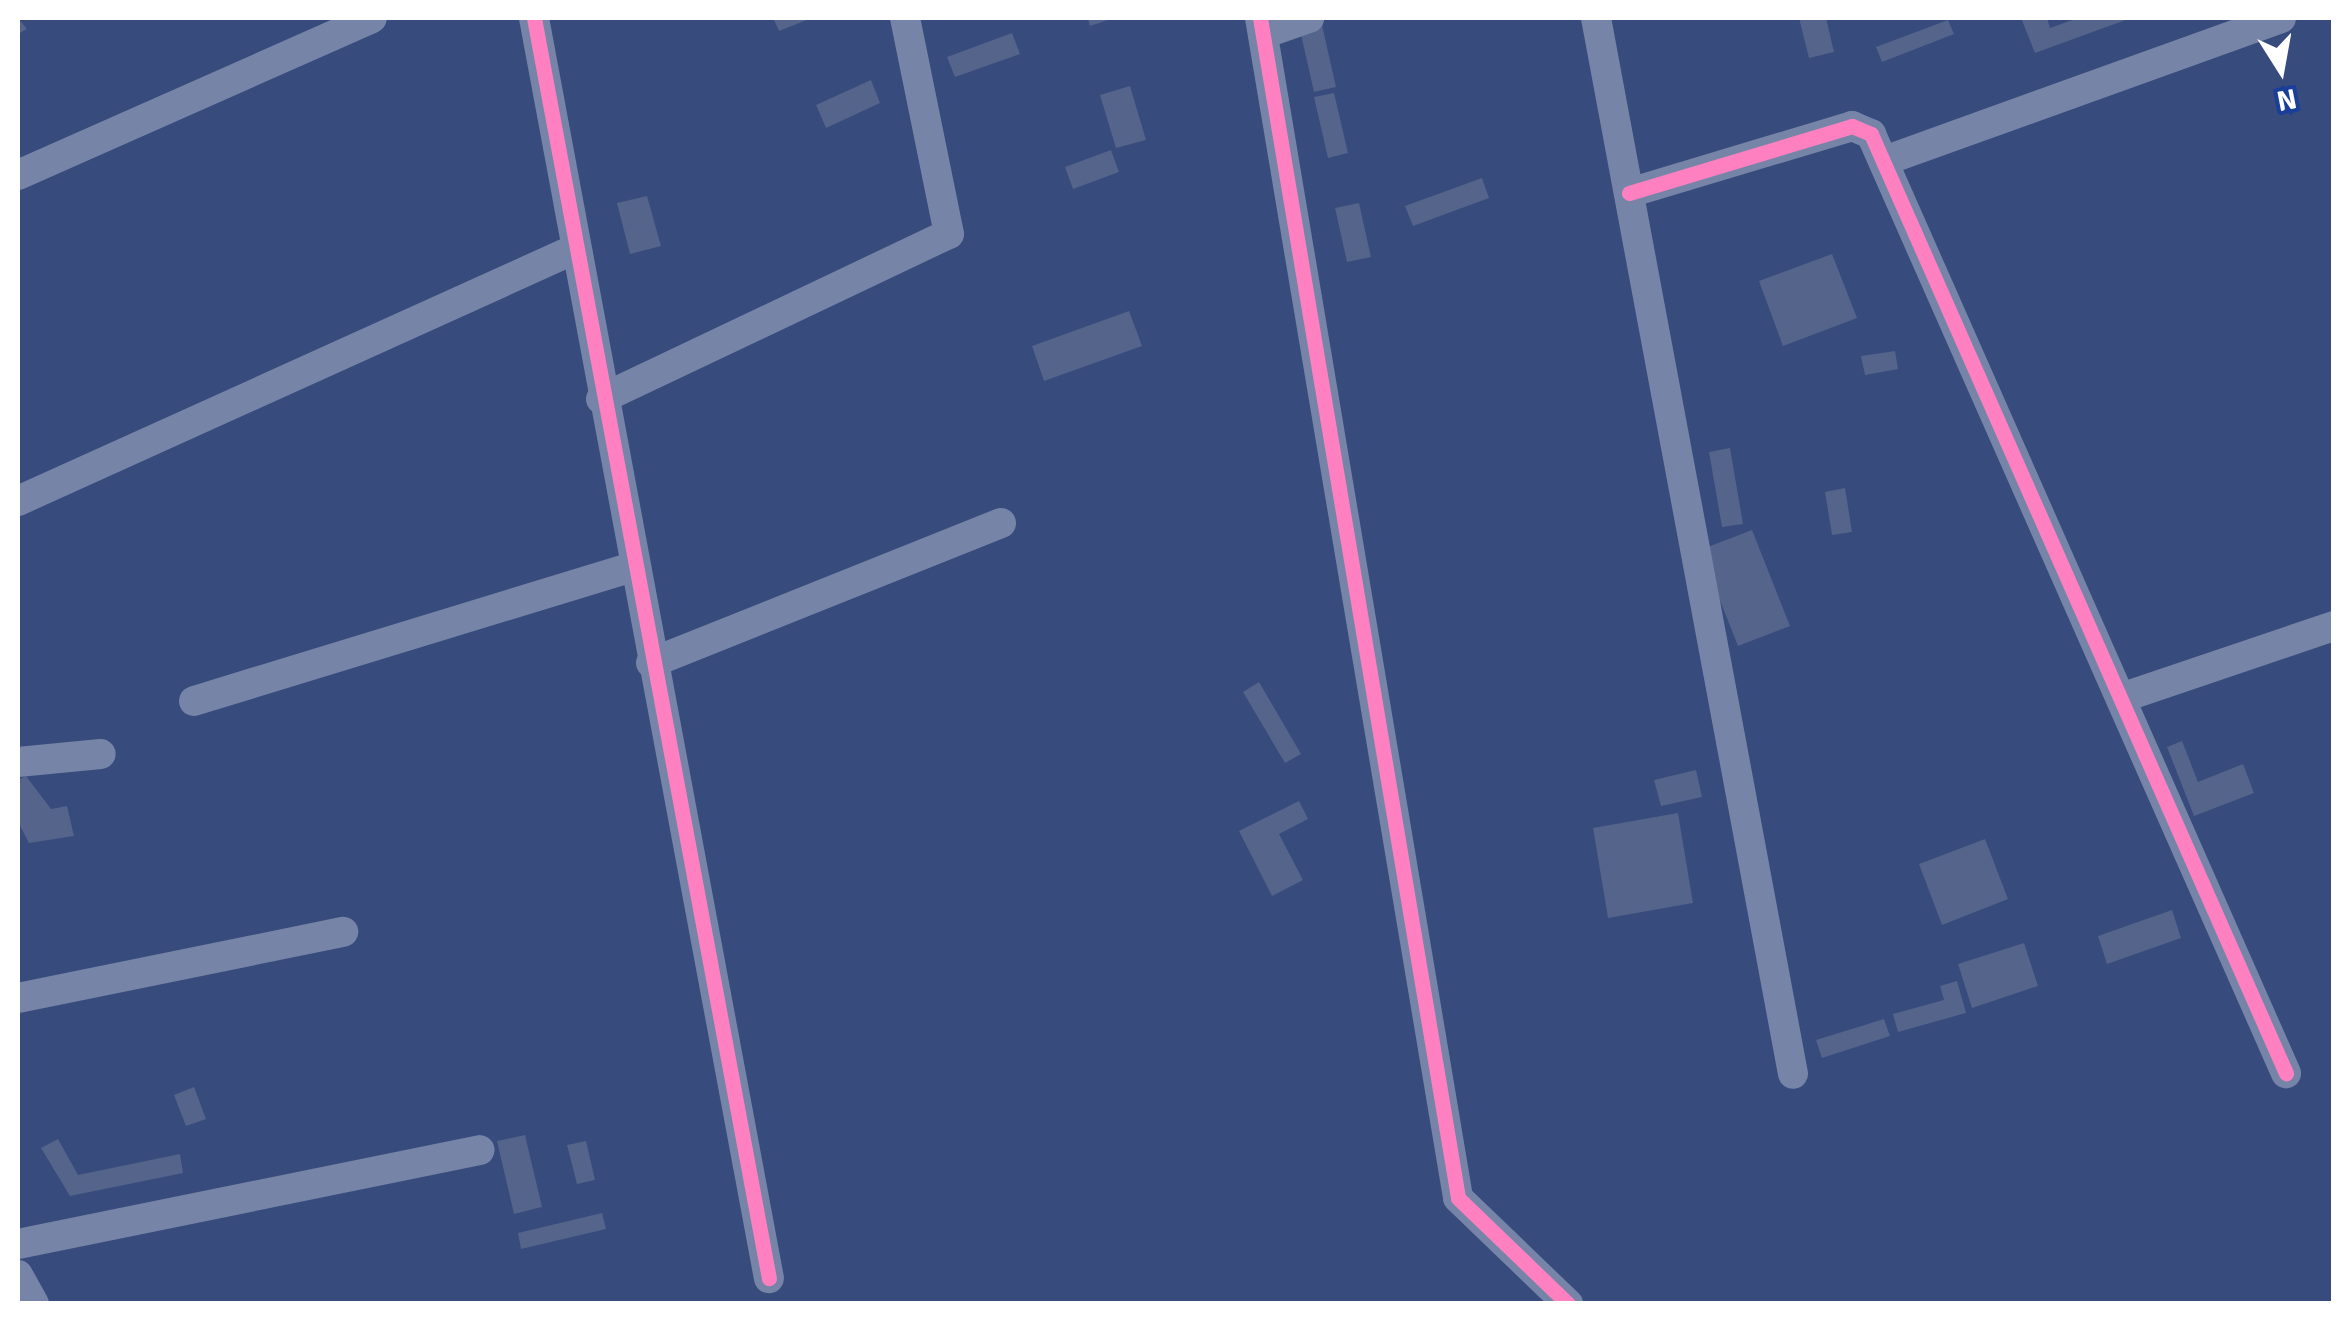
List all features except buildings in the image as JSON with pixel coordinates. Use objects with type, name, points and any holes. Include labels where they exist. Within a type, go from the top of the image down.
[{"type":"street","points":[[18,176],[372,18]]},
{"type":"street","points":[[534,18],[600,399],[768,1278]]},
{"type":"street","points":[[600,399],[948,234],[905,18]]},
{"type":"street","points":[[1309,18],[1262,26],[1458,1198],[1568,1304]]},
{"type":"street","points":[[1596,18],[1793,1074]]},
{"type":"street","points":[[1884,162],[2281,18]]},
{"type":"street","points":[[1629,193],[1852,126],[1871,134],[2286,1072]]},
{"type":"street","points":[[18,501],[574,250]]},
{"type":"street","points":[[651,663],[1002,523]]},
{"type":"street","points":[[194,701],[633,567]]},
{"type":"street","points":[[2121,698],[2334,626]]},
{"type":"street","points":[[18,762],[102,754]]},
{"type":"street","points":[[18,998],[344,932]]},
{"type":"street","points":[[18,1244],[480,1150]]},
{"type":"street","points":[[18,1276],[34,1304]]},
{"type":"cycle path","points":[[534,18],[769,1278]]},
{"type":"cycle path","points":[[1260,18],[1458,1198],[1568,1304]]},
{"type":"cycle path","points":[[1629,193],[1852,126],[1871,134],[2286,1073]]}]
